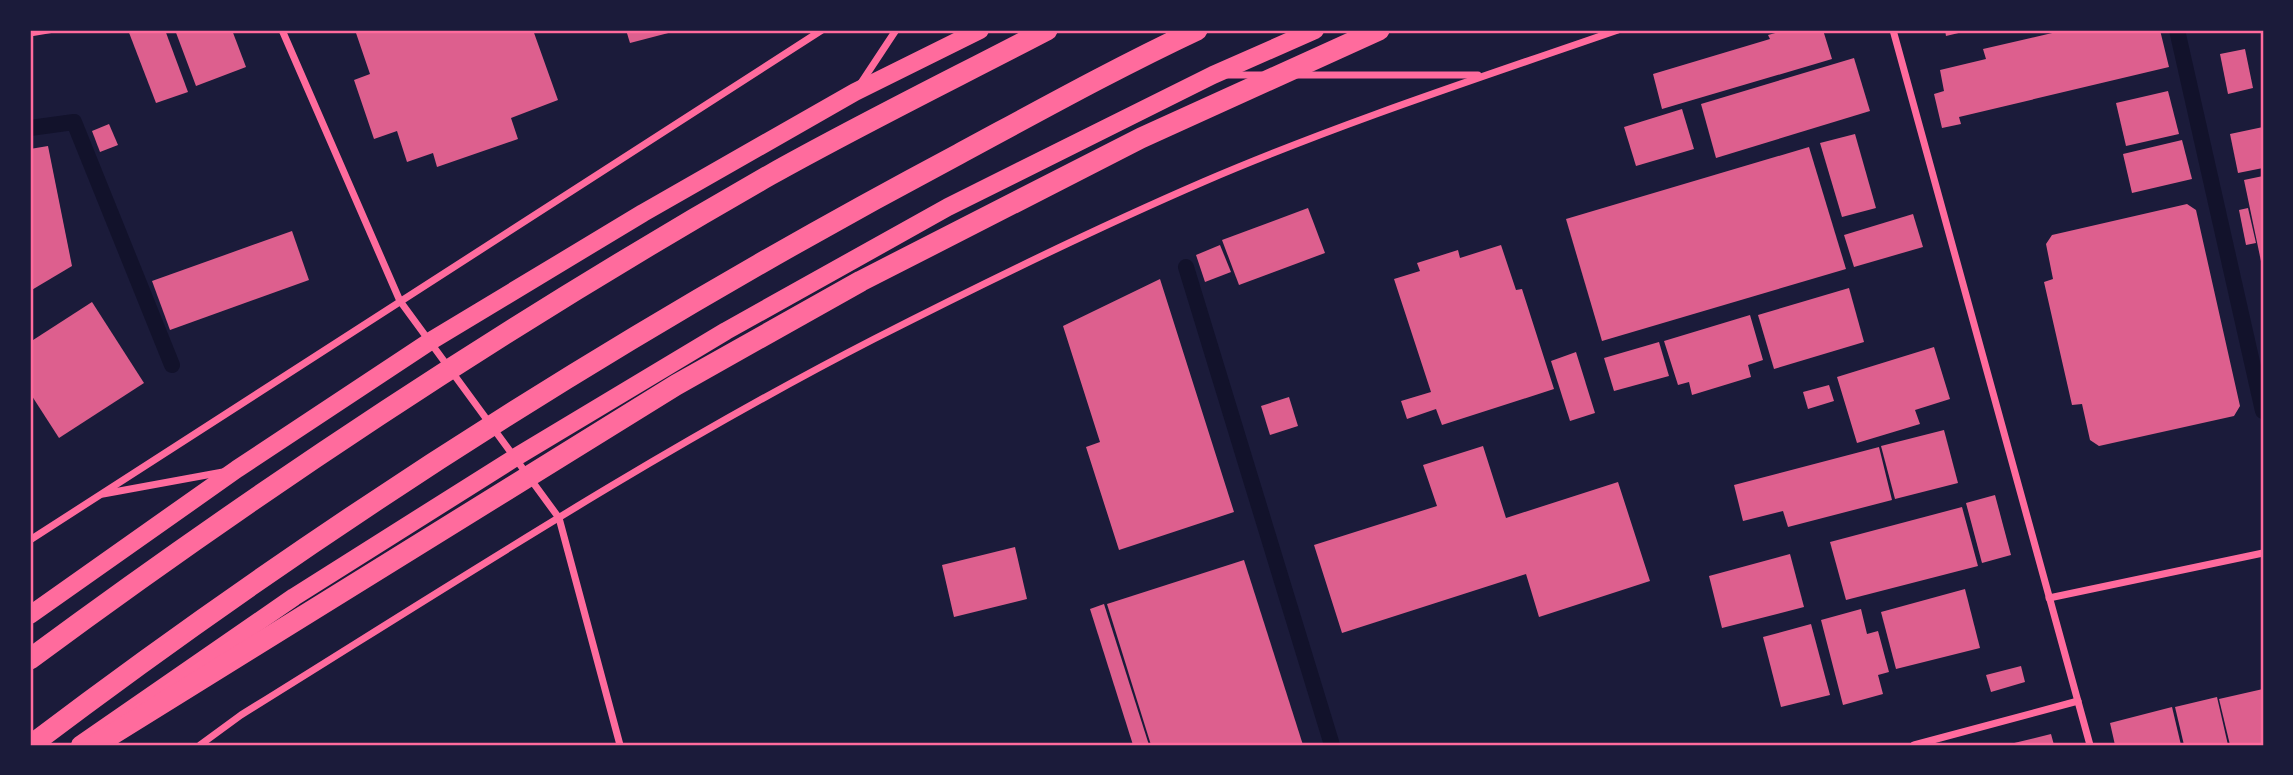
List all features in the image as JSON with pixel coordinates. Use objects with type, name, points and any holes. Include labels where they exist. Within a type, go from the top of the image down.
[{"type":"highway","points":[[30,659],[264,493],[419,389],[579,289],[772,174],[1047,30]]},
{"type":"highway","points":[[32,745],[114,682],[461,445],[643,333],[825,225],[1197,30]]},
{"type":"highway","points":[[95,745],[676,385],[861,281],[1141,138],[1379,30]]},
{"type":"main road","points":[[30,615],[237,469],[429,342],[643,213],[855,92],[980,30]]},
{"type":"main road","points":[[80,745],[294,597],[516,457],[726,331],[948,207],[1213,75],[1315,30]]},
{"type":"street","points":[[282,30],[400,301],[559,518],[620,745]]},
{"type":"street","points":[[855,92],[896,30]]},
{"type":"street","points":[[200,745],[241,715],[559,518],[719,424],[860,347],[1012,271],[1203,182],[1486,75],[1618,30]]},
{"type":"street","points":[[1893,30],[2090,745]]},
{"type":"street","points":[[30,540],[817,31]]},
{"type":"street","points":[[1213,75],[1486,75]]},
{"type":"street","points":[[99,495],[237,469]]},
{"type":"street","points":[[30,549],[38,534]]},
{"type":"street","points":[[2049,598],[2263,553]]},
{"type":"street","points":[[1914,745],[2078,701]]},
{"type":"lane","points":[[30,34],[54,30]]},
{"type":"building","points":[[128,30],[165,30],[188,92],[156,103]]},
{"type":"building","points":[[175,30],[232,30],[246,67],[196,86]]},
{"type":"building","points":[[365,30],[533,30],[558,100],[511,118],[518,139],[437,167],[433,153],[407,162],[397,131],[374,139],[354,80],[370,74],[356,33]]},
{"type":"building","points":[[626,30],[676,30],[676,31],[630,43]]},
{"type":"building","points":[[1786,30],[1823,30],[1832,59],[1662,109],[1653,74],[1770,39],[1768,35]]},
{"type":"building","points":[[1945,30],[1967,30],[1967,31],[1946,36]]},
{"type":"building","points":[[2065,30],[2160,30],[2169,67],[1959,117],[1961,124],[1942,128],[1934,94],[1944,91],[1940,70],[1986,59],[1983,49]]},
{"type":"building","points":[[2245,49],[2253,88],[2228,94],[2220,54]]},
{"type":"building","points":[[1854,58],[1870,111],[1716,158],[1701,104]]},
{"type":"building","points":[[2168,91],[2179,134],[2126,146],[2116,103]]},
{"type":"building","points":[[1682,109],[1694,149],[1636,166],[1624,127]]},
{"type":"building","points":[[109,124],[118,145],[100,152],[92,131]]},
{"type":"building","points":[[2263,127],[2263,168],[2238,173],[2230,134]]},
{"type":"building","points":[[1855,134],[1876,208],[1842,217],[1820,143]]},
{"type":"building","points":[[2182,140],[2192,179],[2132,193],[2123,154]]},
{"type":"building","points":[[48,146],[72,266],[30,291],[30,149]]},
{"type":"building","points":[[1809,147],[1846,269],[1602,341],[1566,219]]},
{"type":"building","points":[[2263,176],[2263,266],[2262,266],[2244,180]]},
{"type":"building","points":[[2187,204],[2196,210],[2240,406],[2234,416],[2099,446],[2090,440],[2082,404],[2072,405],[2044,282],[2053,279],[2046,244],[2052,235]]},
{"type":"building","points":[[1308,208],[1325,253],[1239,285],[1222,240]]},
{"type":"building","points":[[2248,208],[2256,243],[2246,245],[2239,210]]},
{"type":"building","points":[[1913,214],[1923,247],[1854,267],[1844,235]]},
{"type":"building","points":[[292,231],[309,280],[170,330],[152,281]]},
{"type":"building","points":[[1220,245],[1231,272],[1205,282],[1196,255]]},
{"type":"building","points":[[1501,245],[1516,290],[1522,289],[1554,389],[1442,425],[1436,409],[1407,419],[1401,401],[1431,392],[1394,279],[1420,271],[1417,263],[1458,250],[1460,258]]},
{"type":"building","points":[[1160,279],[1234,512],[1119,550],[1086,447],[1100,442],[1063,326]]},
{"type":"building","points":[[1849,288],[1864,342],[1774,369],[1758,315]]},
{"type":"building","points":[[92,302],[144,383],[59,438],[30,393],[30,342]]},
{"type":"building","points":[[1750,315],[1763,360],[1748,365],[1751,377],[1692,395],[1689,382],[1678,385],[1664,341]]},
{"type":"building","points":[[1659,342],[1669,376],[1614,391],[1604,358]]},
{"type":"building","points":[[1934,347],[1950,399],[1915,410],[1920,424],[1857,443],[1837,377]]},
{"type":"building","points":[[1576,352],[1595,413],[1570,421],[1551,361]]},
{"type":"building","points":[[1829,385],[1834,401],[1808,409],[1803,392]]},
{"type":"building","points":[[1289,397],[1298,426],[1270,435],[1261,406]]},
{"type":"building","points":[[1944,430],[1958,483],[1895,499],[1881,446]]},
{"type":"building","points":[[1483,446],[1506,518],[1618,482],[1650,581],[1539,617],[1526,574],[1342,633],[1314,545],[1437,506],[1423,465]]},
{"type":"building","points":[[1879,447],[1892,500],[1788,527],[1783,511],[1743,521],[1734,485]]},
{"type":"building","points":[[1995,495],[2011,555],[1982,563],[1966,503]]},
{"type":"building","points":[[1962,507],[1978,566],[1846,600],[1830,542]]},
{"type":"building","points":[[1015,547],[1027,599],[954,617],[942,565]]},
{"type":"building","points":[[1790,554],[1804,607],[1722,628],[1709,576]]},
{"type":"building","points":[[1244,560],[1303,745],[1151,745],[1107,604]]},
{"type":"building","points":[[1965,589],[1980,648],[1896,669],[1881,612]]},
{"type":"building","points":[[1104,604],[1149,745],[1133,745],[1090,609]]},
{"type":"building","points":[[1861,609],[1867,634],[1878,631],[1889,672],[1878,675],[1883,694],[1843,705],[1821,620]]},
{"type":"building","points":[[1811,624],[1830,695],[1781,707],[1763,637]]},
{"type":"building","points":[[2021,666],[2025,682],[1991,692],[1986,675]]},
{"type":"building","points":[[2263,689],[2263,745],[2230,745],[2219,699]]},
{"type":"building","points":[[2217,697],[2228,745],[2184,745],[2175,707]]},
{"type":"building","points":[[2172,707],[2181,745],[2115,745],[2110,723]]},
{"type":"building","points":[[2051,734],[2054,745],[2010,745],[2010,744]]},
{"type":"waterway","points":[[2177,30],[2263,411]]},
{"type":"waterway","points":[[30,128],[74,122],[172,365]]},
{"type":"waterway","points":[[1186,267],[1332,745]]}]
